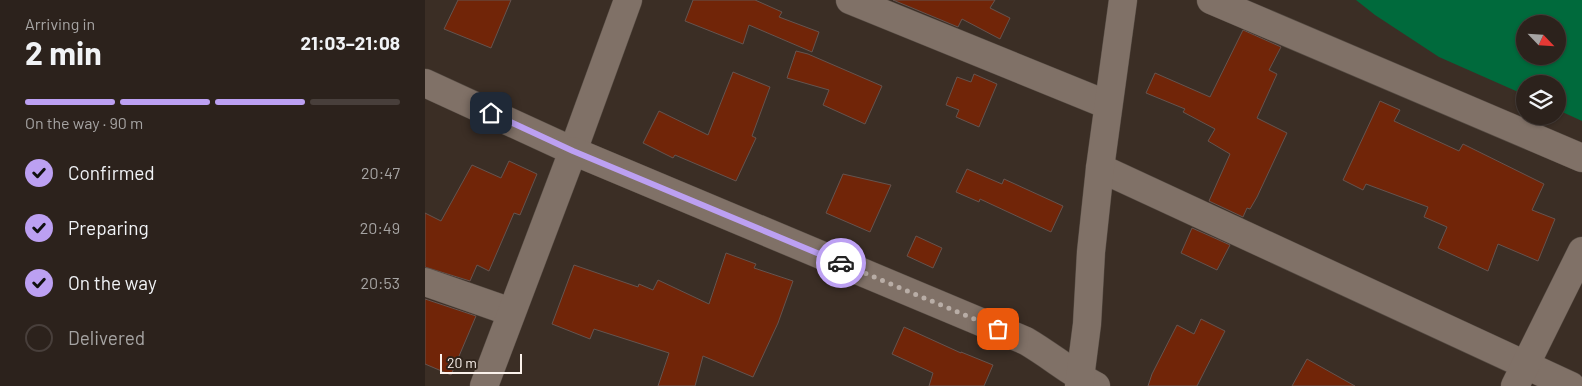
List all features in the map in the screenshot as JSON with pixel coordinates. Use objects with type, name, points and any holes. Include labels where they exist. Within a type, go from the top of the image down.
[{"type":"street","points":[[483,386],[573,151],[628,0]]},
{"type":"street","points":[[850,0],[1109,105]]},
{"type":"street","points":[[1085,383],[1091,252],[1100,168],[1123,0]]},
{"type":"street","points":[[1211,0],[1582,158]]},
{"type":"street","points":[[425,83],[573,151],[1026,341],[1043,351],[1085,383]]},
{"type":"street","points":[[1100,168],[1520,376],[1571,386]]},
{"type":"street","points":[[1520,376],[1582,251]]},
{"type":"street","points":[[425,282],[511,312]]},
{"type":"green space","points":[[1356,0],[1582,0],[1582,121],[1566,114],[1566,75],[1516,75],[1516,91],[1439,57],[1375,15]]},
{"type":"building","points":[[458,0],[511,0],[491,48],[444,29]]},
{"type":"building","points":[[693,0],[755,0],[782,12],[779,17],[819,32],[812,52],[749,25],[743,44],[685,21]]},
{"type":"building","points":[[893,0],[995,0],[990,8],[1010,18],[1000,39],[962,19],[958,27]]},
{"type":"building","points":[[1243,30],[1281,47],[1269,70],[1277,74],[1257,118],[1287,133],[1257,197],[1250,209],[1247,208],[1243,217],[1209,201],[1230,154],[1208,141],[1215,129],[1183,112],[1185,109],[1146,93],[1155,73],[1210,97]]},
{"type":"building","points":[[796,51],[808,54],[882,86],[865,124],[823,105],[829,90],[787,78]]},
{"type":"building","points":[[733,72],[770,87],[752,136],[756,138],[736,181],[675,155],[673,158],[643,143],[659,111],[708,135]]},
{"type":"building","points":[[974,74],[997,84],[979,127],[956,117],[959,110],[946,105],[957,77],[971,82]]},
{"type":"building","points":[[1380,101],[1400,110],[1394,121],[1459,151],[1463,144],[1544,184],[1532,210],[1555,219],[1538,261],[1498,244],[1488,271],[1438,248],[1447,227],[1424,217],[1428,207],[1366,184],[1363,190],[1343,180]]},
{"type":"building","points":[[509,161],[537,174],[520,215],[514,213],[489,271],[477,265],[470,281],[425,267],[425,213],[441,221],[472,165],[501,178]]},
{"type":"building","points":[[967,169],[1002,184],[1004,179],[1063,206],[1051,232],[980,199],[979,202],[956,192]]},
{"type":"building","points":[[843,174],[891,185],[870,232],[826,213]]},
{"type":"building","points":[[1192,228],[1230,245],[1217,270],[1181,253]]},
{"type":"building","points":[[916,236],[942,248],[933,268],[907,256]]},
{"type":"building","points":[[726,253],[756,264],[754,268],[793,281],[778,323],[753,377],[703,356],[695,386],[658,386],[669,353],[594,329],[590,339],[552,324],[574,265],[638,287],[639,284],[653,290],[658,280],[709,304]]},
{"type":"building","points":[[425,299],[476,316],[451,375],[425,364]]},
{"type":"building","points":[[1201,319],[1225,331],[1197,386],[1148,386],[1152,374],[1177,325],[1194,334]]},
{"type":"building","points":[[904,327],[961,353],[993,365],[984,386],[929,386],[933,373],[892,354]]},
{"type":"building","points":[[1307,359],[1355,386],[1292,386]]},
{"type":"way so far","points":[[841,263],[998,329]]},
{"type":"route","points":[[491,113],[573,151],[841,263]]}]
